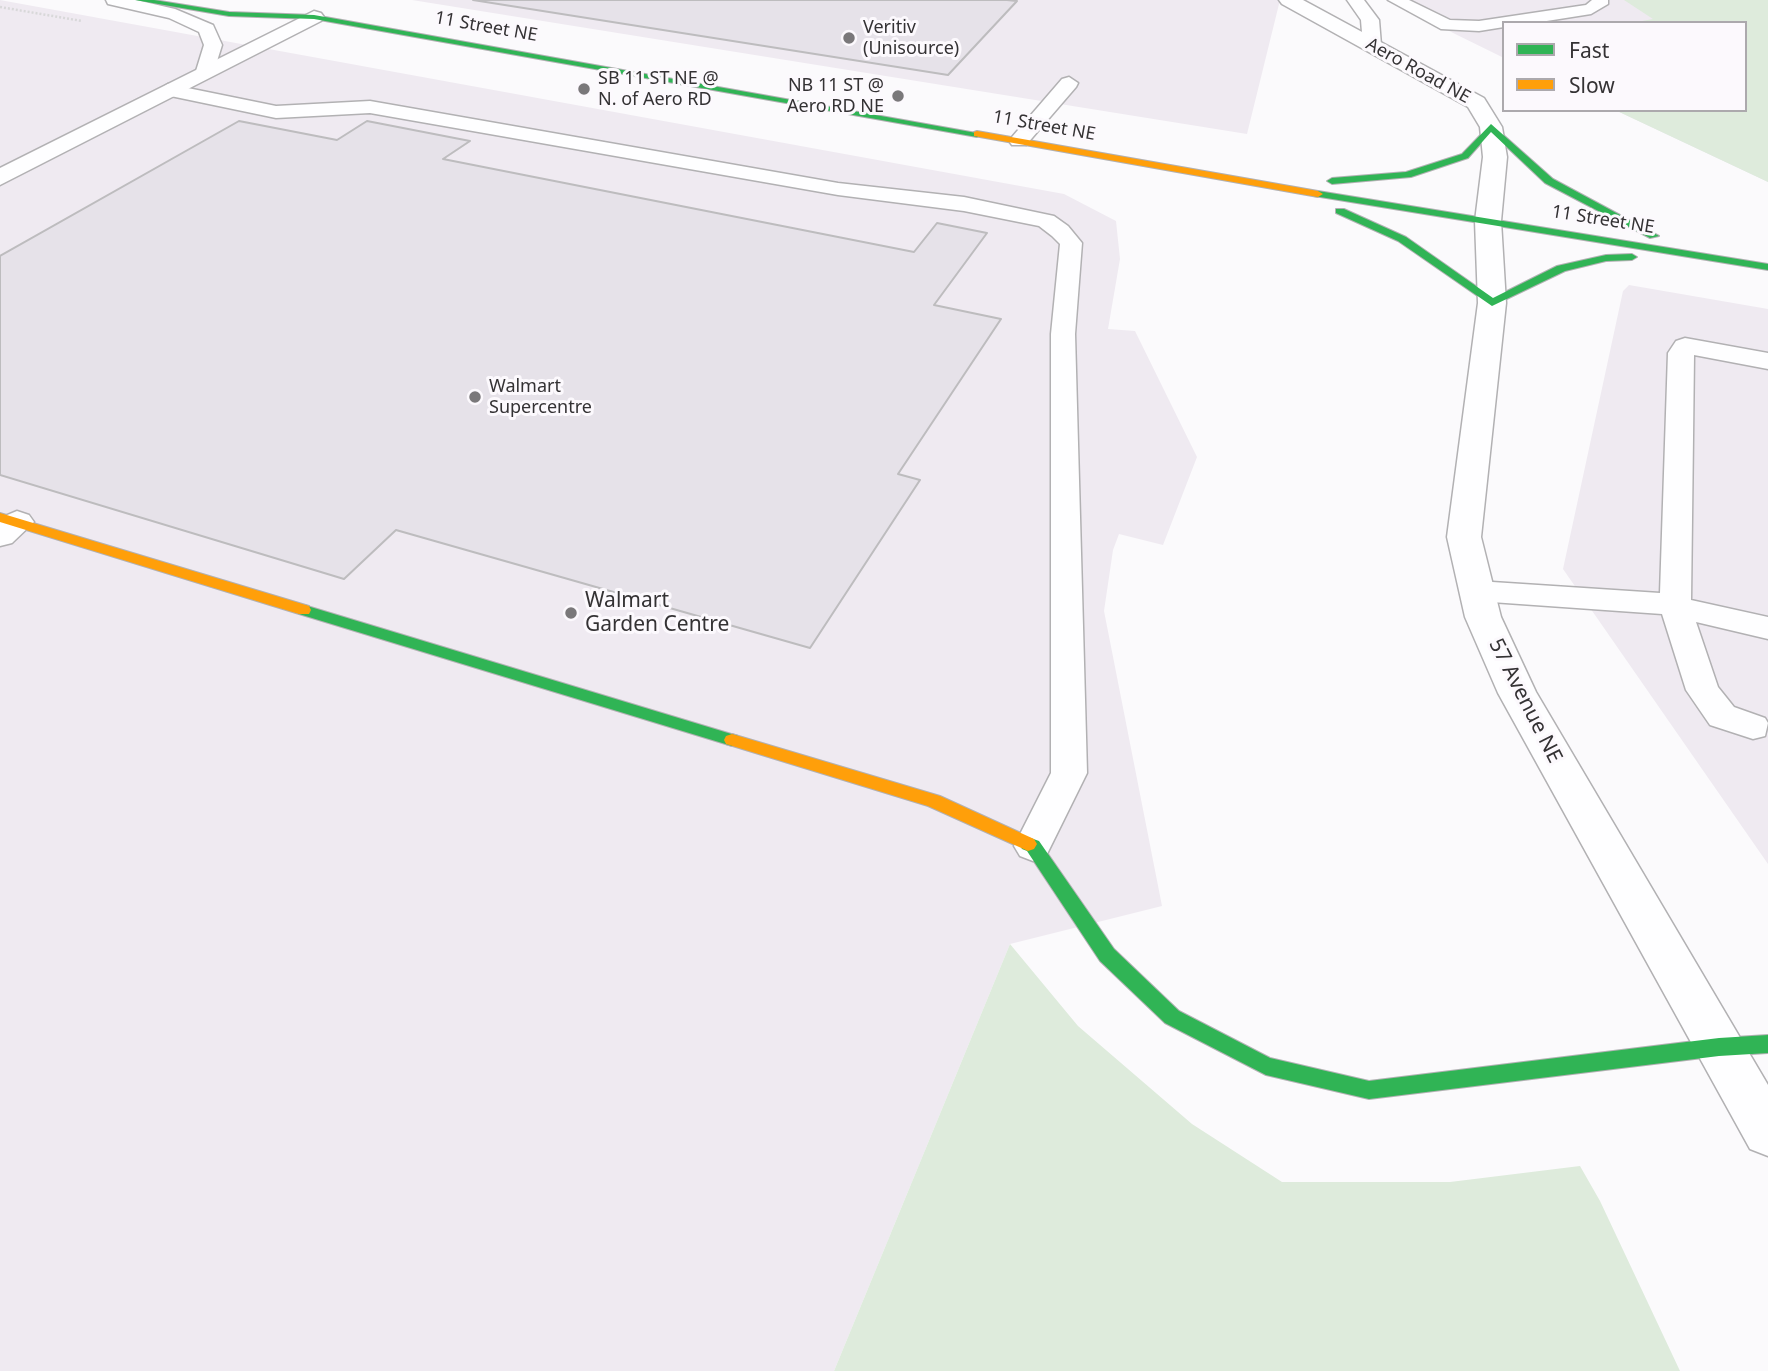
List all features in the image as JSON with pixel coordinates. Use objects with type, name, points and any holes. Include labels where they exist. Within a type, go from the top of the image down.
[{"type":"street","name":"11 Street NE","points":[[139,0],[229,14],[314,17],[1269,186],[1768,267]]},
{"type":"street","name":"11 Street NE","points":[[274,0],[314,17]]},
{"type":"street","name":"Aero Road NE","points":[[1289,0],[1476,103],[1491,127]]},
{"type":"street","points":[[0,177],[314,17]]},
{"type":"street","points":[[1269,186],[1407,175],[1465,156],[1491,127]]},
{"type":"street","points":[[1488,221],[1495,157],[1491,127]]},
{"type":"street","points":[[1491,127],[1549,181],[1690,254]]},
{"type":"street","points":[[1269,186],[1342,212],[1402,239],[1492,303],[1561,268],[1606,258],[1690,254]]},
{"type":"street","name":"57 Avenue NE","points":[[1488,221],[1492,303],[1464,537],[1483,617],[1517,693],[1768,1132]]},
{"type":"street","points":[[6,525],[934,801],[1033,846],[1107,955],[1172,1017],[1266,1066],[1369,1090],[1719,1047],[1768,1044]]},
{"type":"lane","points":[[114,0],[175,14],[207,29],[214,45],[205,71]]},
{"type":"lane","points":[[1355,0],[1370,20],[1372,45]]},
{"type":"lane","points":[[1396,0],[1447,25],[1479,26],[1502,23]]},
{"type":"lane","points":[[1512,21],[1591,9],[1600,4],[1600,0]]},
{"type":"lane","points":[[1019,141],[1069,83]]},
{"type":"lane","points":[[168,90],[276,112],[370,107],[838,189],[964,204],[1046,221],[1060,231],[1071,243],[1063,334],[1069,773],[1033,846]]},
{"type":"lane","points":[[1753,727],[1722,716],[1703,690],[1675,607],[1681,353],[1685,346],[1768,361]]},
{"type":"lane","points":[[1477,592],[1675,607],[1768,628]]},
{"type":"shaded area","points":[[0,0],[1064,194],[1116,221],[1120,259],[1108,329],[1135,331],[1197,457],[1163,545],[1119,534],[1113,550],[1104,611],[1162,906],[1010,944],[834,1371],[0,1371]]},
{"type":"shaded area","points":[[412,0],[1280,0],[1247,134]]},
{"type":"shaded area","points":[[1386,0],[1768,0],[1768,182],[1619,112],[1747,112],[1747,21],[1502,21],[1502,57]]},
{"type":"shaded area","points":[[1629,285],[1768,309],[1768,864],[1563,569],[1623,291]]},
{"type":"green space","points":[[1624,0],[1768,0],[1768,182],[1619,112],[1747,112],[1747,21],[1642,21],[1653,19]]},
{"type":"green space","points":[[1010,944],[1078,1026],[1192,1124],[1282,1182],[1450,1182],[1580,1166],[1600,1201],[1680,1371],[834,1371]]},
{"type":"building","name":"Veritiv (Unisource)","points":[[473,0],[1007,0],[1017,1],[948,75]]},
{"type":"building","name":"Walmart Supercentre","points":[[239,121],[337,140],[367,121],[470,141],[443,159],[914,252],[937,223],[987,233],[934,305],[1001,319],[898,474],[920,480],[810,648],[396,530],[344,579],[0,475],[0,256]]},
{"type":"traffic: fast","points":[[139,0],[229,14],[314,17],[977,134]]},
{"type":"traffic: fast","points":[[1332,181],[1407,175],[1465,156],[1491,127],[1549,181],[1654,236]]},
{"type":"traffic: fast","points":[[1318,194],[1768,267]]},
{"type":"traffic: fast","points":[[1340,211],[1402,239],[1492,303],[1561,268],[1606,258],[1632,257]]},
{"type":"traffic: fast","points":[[304,610],[732,740]]},
{"type":"traffic: fast","points":[[1028,844],[1033,846],[1107,955],[1172,1017],[1266,1066],[1369,1090],[1719,1047],[1768,1044]]},
{"type":"traffic: slow","points":[[977,134],[1318,194]]},
{"type":"traffic: slow","points":[[0,517],[304,610]]},
{"type":"traffic: slow","points":[[732,740],[934,801],[1028,844]]},
{"type":"place","name":"Veritiv (Unisource)","points":[[849,38]]},
{"type":"place","name":"SB 11 ST NE @ N. of Aero RD","points":[[584,89]]},
{"type":"place","name":"NB 11 ST @ Aero RD NE","points":[[898,96]]},
{"type":"place","name":"Walmart Supercentre","points":[[475,397]]},
{"type":"place","name":"Walmart Garden Centre","points":[[571,613]]}]
